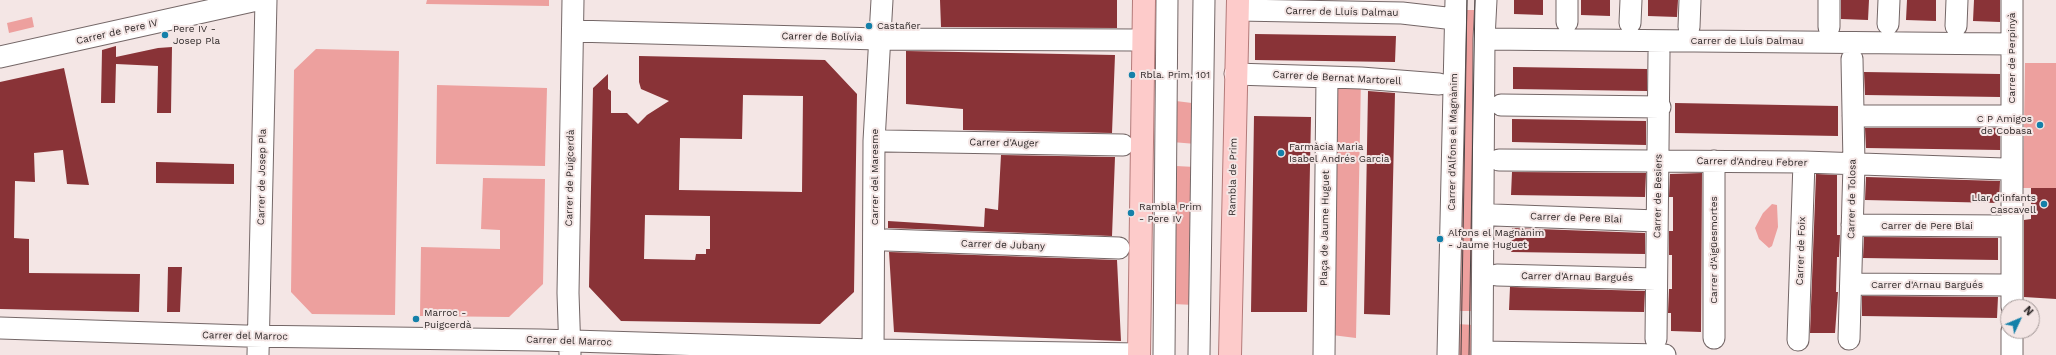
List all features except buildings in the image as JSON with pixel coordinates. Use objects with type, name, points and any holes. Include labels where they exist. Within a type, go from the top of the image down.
[{"type":"main road","points":[[1139,354],[1142,43],[1144,0]]},
{"type":"main road","name":"Rambla de Prim","points":[[1230,355],[1235,74],[1238,5]]},
{"type":"street","name":"Carrer de Pere IV","points":[[0,57],[256,0]]},
{"type":"street","name":"Carrer de Josep Pla","points":[[258,346],[266,0]]},
{"type":"street","name":"Carrer de Puigcerdà","points":[[570,348],[568,292],[573,0]]},
{"type":"street","name":"Carrer del Maresme","points":[[873,352],[874,141],[882,0]]},
{"type":"street","points":[[1164,355],[1167,0]]},
{"type":"street","points":[[1199,355],[1204,0]]},
{"type":"street","name":"Carrer d'Alfons el Magnànim","points":[[1448,355],[1456,0]]},
{"type":"street","points":[[1486,0],[1484,39],[1482,353],[1660,347]]},
{"type":"street","points":[[1567,0],[1567,22]]},
{"type":"street","points":[[1630,23],[1631,0]]},
{"type":"street","points":[[1689,27],[1690,0]]},
{"type":"street","points":[[1829,0],[1829,27]]},
{"type":"street","points":[[1888,24],[1889,0]]},
{"type":"street","points":[[1956,26],[1957,0]]},
{"type":"street","name":"Carrer de Perpinyà","points":[[2012,0],[2012,299]]},
{"type":"street","name":"Carrer de Lluís Dalmau","points":[[1238,5],[1402,13],[1446,18]]},
{"type":"street","name":"Carrer de Bolívia","points":[[573,31],[879,38],[1136,40],[1142,43]]},
{"type":"street","name":"Carrer de Lluís Dalmau","points":[[1484,39],[1852,41],[2011,44]]},
{"type":"street","name":"Carrer de Besiers","points":[[1659,53],[1660,107],[1656,279],[1660,347]]},
{"type":"street","name":"Carrer de Tolosa","points":[[1849,339],[1854,164],[1852,59]]},
{"type":"street","name":"Carrer de Bernat Martorell","points":[[1235,74],[1361,78],[1439,84]]},
{"type":"street","name":"Plaça de Jaume Huguet","points":[[1324,355],[1327,77]]},
{"type":"street","points":[[1501,105],[1660,107]]},
{"type":"street","points":[[1853,116],[2005,116]]},
{"type":"street","name":"Carrer d'Auger","points":[[885,141],[1123,145]]},
{"type":"street","name":"Carrer d'Andreu Febrer","points":[[1499,160],[1804,162],[2004,169]]},
{"type":"street","name":"Carrer d'Aigüesmortes","points":[[1714,161],[1714,338]]},
{"type":"street","name":"Carrer de Foix","points":[[1798,340],[1804,162]]},
{"type":"street","name":"Carrer de Pere Blai","points":[[1494,215],[1657,221]]},
{"type":"street","name":"Carrer de Pere Blai","points":[[1852,225],[2003,226]]},
{"type":"street","name":"Carrer de Jubany","points":[[886,240],[1119,248]]},
{"type":"street","name":"Carrer d'Arnau Bargués","points":[[1497,275],[1656,279]]},
{"type":"street","name":"Carrer d'Arnau Bargués","points":[[1851,284],[2003,285]]},
{"type":"street","name":"Carrer del Marroc","points":[[0,328],[258,346],[394,346],[1139,354]]},
{"type":"street","points":[[2012,339],[2012,355]]},
{"type":"shaded area","points":[[427,0],[549,0],[549,6],[426,4]]},
{"type":"shaded area","points":[[1462,10],[1479,10],[1475,311],[1457,311]]},
{"type":"shaded area","points":[[32,17],[34,27],[9,33],[7,23]]},
{"type":"shaded area","points":[[316,49],[399,51],[395,315],[312,314],[291,292],[294,70]]},
{"type":"shaded area","name":"C P Amigos de Cobasa","points":[[2025,63],[2056,63],[2056,188],[2023,188]]},
{"type":"shaded area","points":[[1336,77],[1361,78],[1356,338],[1332,335]]},
{"type":"shaded area","points":[[437,85],[547,88],[545,166],[436,164]]},
{"type":"shaded area","points":[[1176,101],[1200,104],[1196,144],[1172,142]]},
{"type":"shaded area","points":[[1176,166],[1195,167],[1194,305],[1173,304]]},
{"type":"shaded area","points":[[483,178],[545,179],[543,284],[509,317],[420,316],[421,247],[500,249],[500,230],[481,229]]},
{"type":"shaded area","points":[[1772,204],[1777,205],[1778,227],[1772,246],[1769,248],[1759,239],[1755,228],[1763,213]]},
{"type":"shaded area","points":[[1457,324],[1474,325],[1476,355],[1455,355]]},
{"type":"tram line","points":[[1461,355],[1467,0]]},
{"type":"tram line","points":[[1469,355],[1475,0]]},
{"type":"place","name":"Castañer","points":[[869,26]]},
{"type":"place","name":"Pere IV - Josep Pla","points":[[165,35]]},
{"type":"place","name":"Rbla. Prim, 101","points":[[1132,75]]},
{"type":"place","name":"C P Amigos de Cobasa","points":[[2040,125]]},
{"type":"place","name":"Farmàcia Maria Isabel Andrés Garcia","points":[[1281,153]]},
{"type":"place","name":"Llar d'infants Cascavell","points":[[2044,204]]},
{"type":"place","name":"Rambla Prim - Pere IV","points":[[1131,213]]},
{"type":"place","name":"Alfons el Magnànim - Jaume Huguet","points":[[1440,239]]},
{"type":"place","name":"Marroc - Puigcerdà","points":[[416,319]]}]
